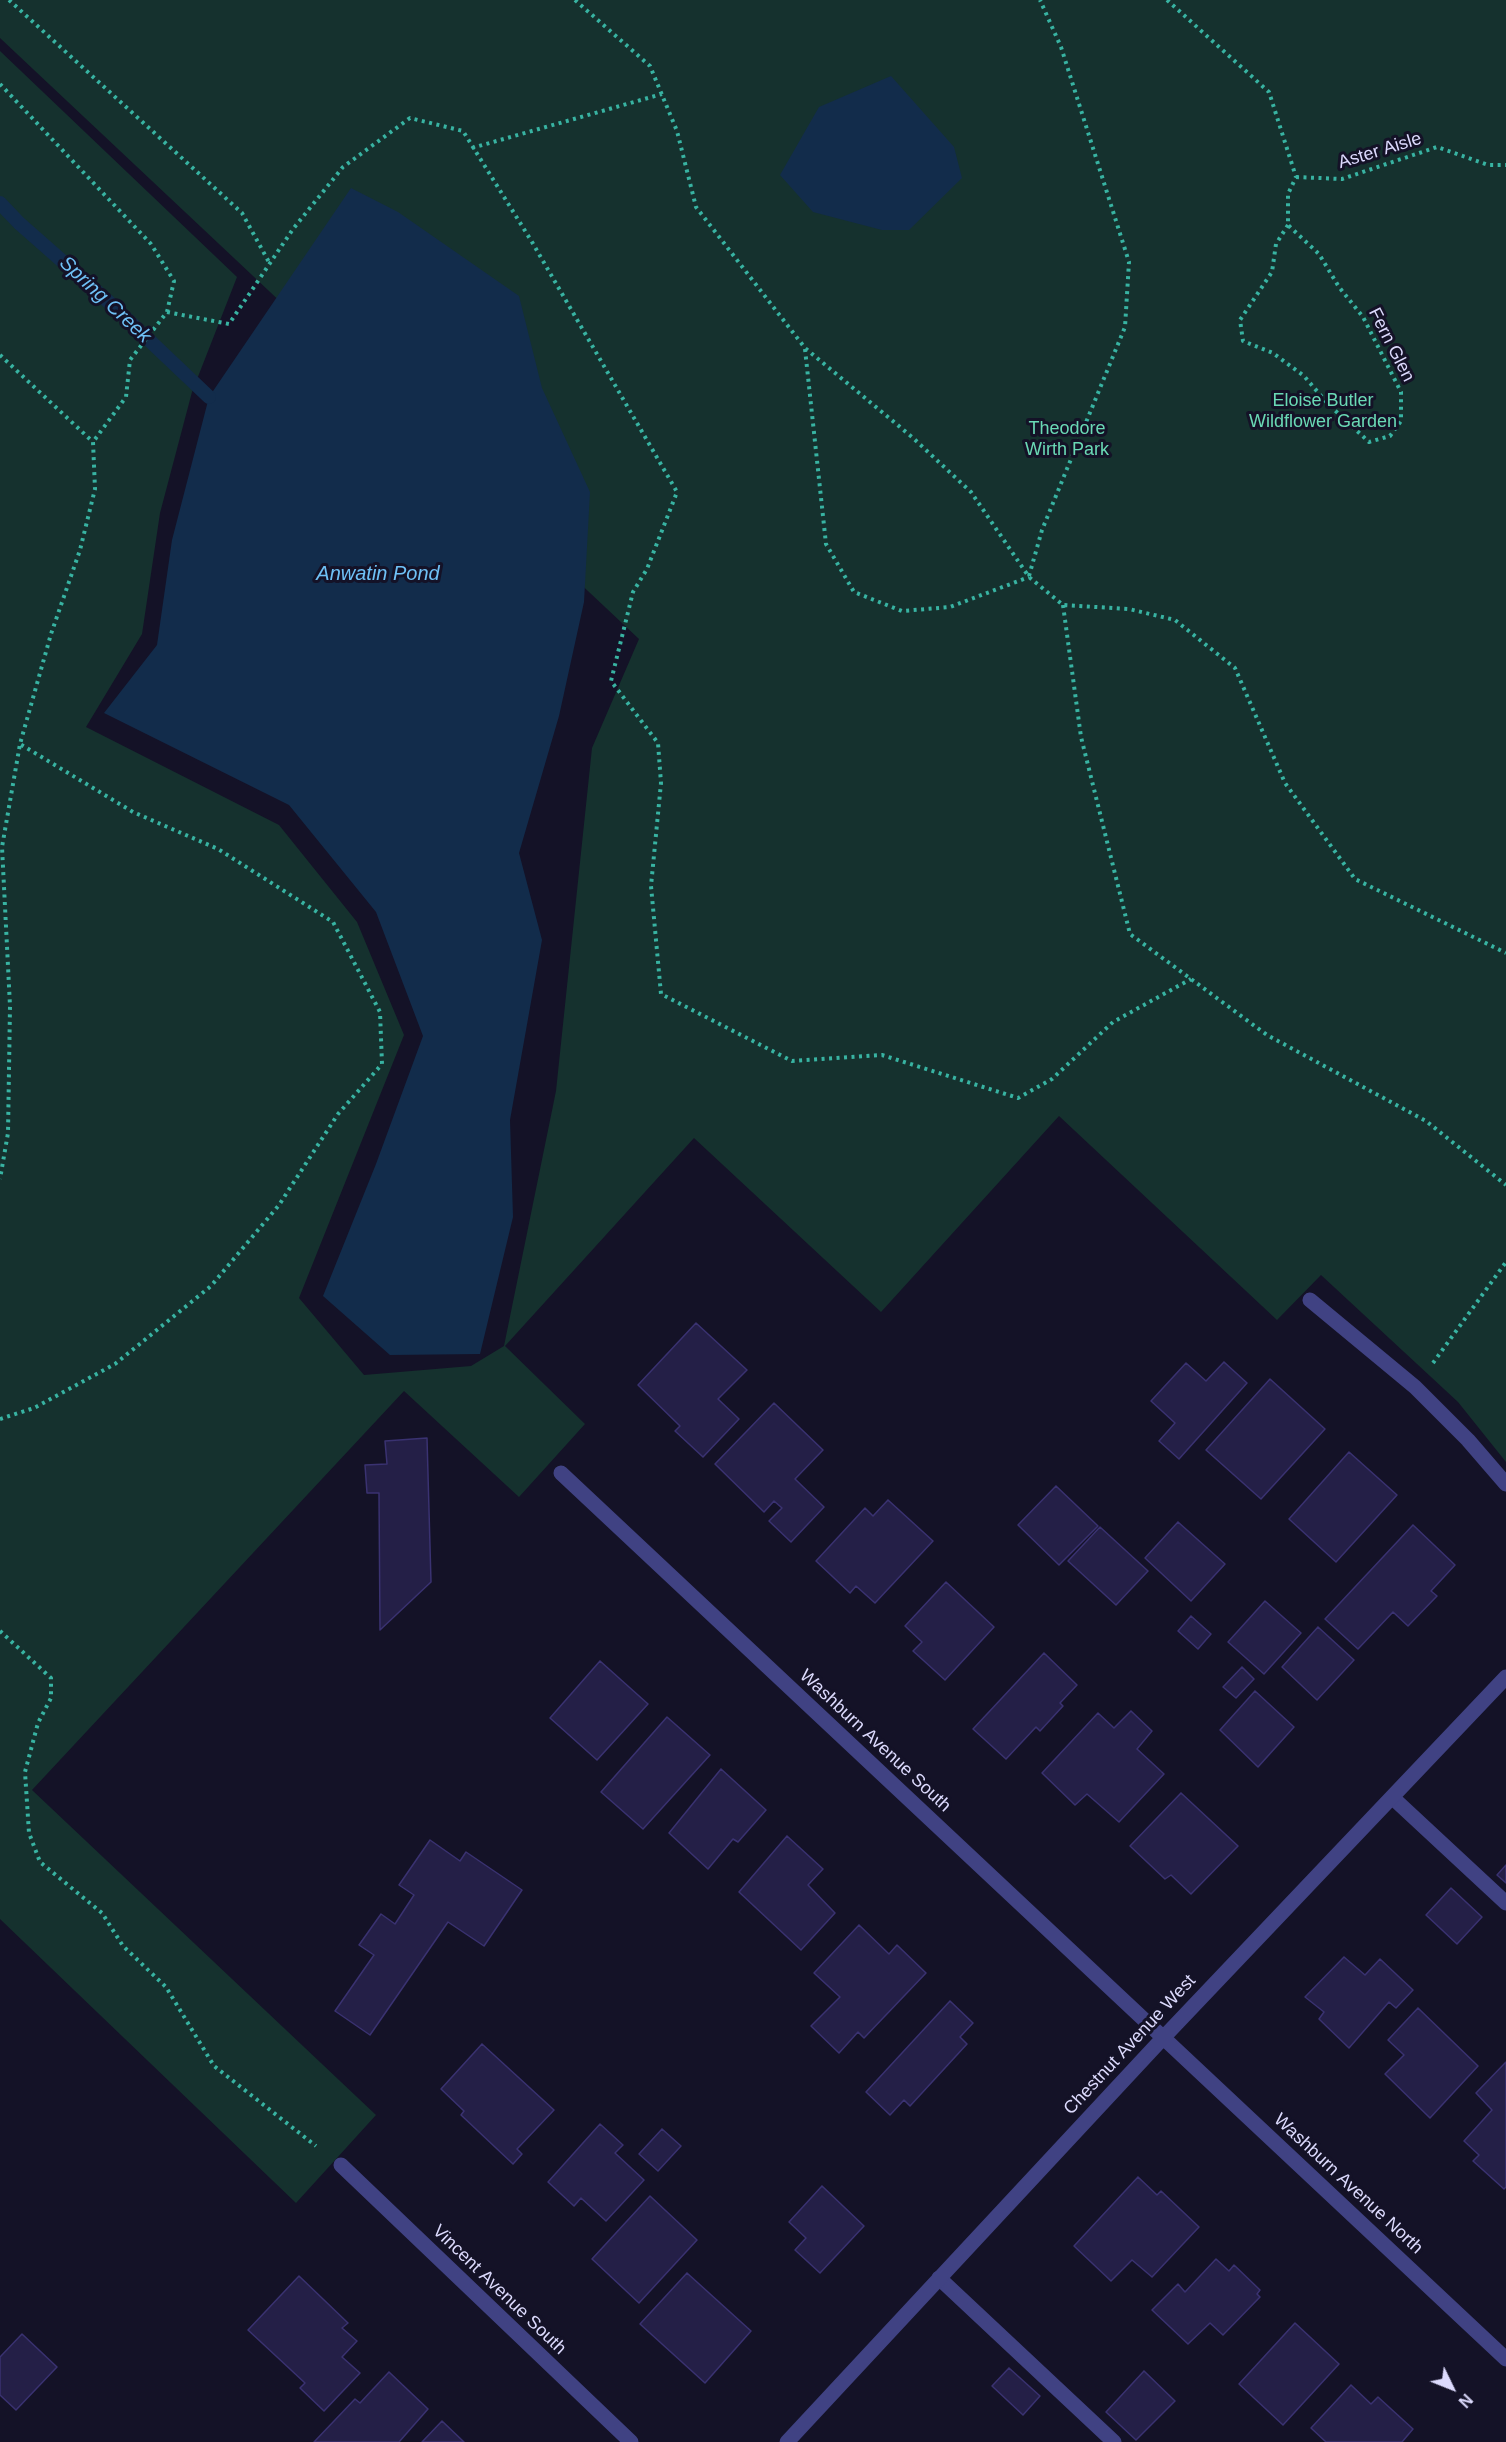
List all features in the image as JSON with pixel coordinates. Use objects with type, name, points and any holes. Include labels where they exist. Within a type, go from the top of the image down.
[{"type":"street","points":[[1310,1300],[1415,1387],[1468,1440],[1506,1484]]},
{"type":"street","name":"Washburn Avenue South","points":[[561,1473],[1163,2038]]},
{"type":"street","name":"Chestnut Avenue West","points":[[787,2442],[1163,2038],[1506,1677]]},
{"type":"street","points":[[1393,1798],[1506,1903]]},
{"type":"street","name":"Washburn Avenue North","points":[[1163,2038],[1506,2359]]},
{"type":"street","name":"Vincent Avenue South","points":[[341,2165],[631,2442]]},
{"type":"street","points":[[939,2278],[1114,2442]]},
{"type":"path","points":[[9,0],[242,213],[270,264]]},
{"type":"path","points":[[575,0],[650,66],[677,131],[696,207],[805,348],[912,437],[971,492],[1029,577],[1063,605],[1129,609],[1175,620],[1235,668],[1285,783],[1355,879],[1506,953]]},
{"type":"path","points":[[1029,577],[1042,530],[1125,327],[1130,261],[1060,46],[1040,0]]},
{"type":"path","points":[[1167,0],[1269,92],[1296,177]]},
{"type":"path","points":[[0,84],[152,244],[174,281],[167,312],[130,360],[126,398],[93,442],[95,489],[80,550],[51,634],[20,744],[2,847],[10,1006],[8,1133],[0,1179]]},
{"type":"path","points":[[472,148],[662,94]]},
{"type":"path","points":[[167,312],[229,324],[293,229],[343,167],[410,118],[463,132],[532,242],[677,492],[646,569],[633,592],[611,681],[658,743],[661,783],[651,886],[660,994],[792,1061],[882,1055],[1018,1098],[1052,1079],[1113,1022],[1191,979]]},
{"type":"path","name":"Aster Aisle","points":[[1296,177],[1342,179],[1437,147],[1488,165],[1506,165]]},
{"type":"path","name":"Fern Glen","points":[[1288,225],[1319,254],[1339,287],[1363,317],[1401,392],[1401,421],[1390,436],[1369,442],[1328,404],[1304,376],[1273,353],[1243,341],[1240,320],[1272,272],[1276,244],[1288,225],[1288,194],[1296,177]]},
{"type":"path","points":[[805,348],[826,544],[854,592],[902,611],[950,608],[1029,577]]},
{"type":"path","points":[[0,355],[93,442]]},
{"type":"path","points":[[1063,605],[1081,737],[1130,934],[1267,1035],[1425,1121],[1506,1185]]},
{"type":"path","points":[[0,1419],[34,1408],[115,1364],[211,1286],[279,1204],[338,1114],[382,1064],[380,1012],[333,922],[218,849],[133,812],[20,744]]},
{"type":"path","points":[[1415,1387],[1506,1262]]},
{"type":"path","points":[[0,1631],[51,1678],[51,1698],[38,1723],[26,1772],[28,1833],[40,1862],[102,1913],[123,1946],[166,1987],[214,2066],[341,2165]]},
{"type":"green space","name":"Theodore Wirth Park","points":[[0,0],[1506,0],[1506,1462],[1458,1402],[1321,1275],[1277,1320],[1059,1116],[881,1312],[694,1138],[505,1346],[585,1424],[519,1497],[404,1391],[32,1790],[376,2115],[296,2203],[0,1919],[0,51],[237,277],[192,392],[160,513],[142,634],[86,727],[279,825],[357,922],[404,1035],[299,1298],[364,1375],[471,1366],[504,1346],[556,1091],[592,748],[639,639],[0,38]]},
{"type":"water","points":[[891,76],[954,147],[962,178],[909,230],[882,230],[813,212],[780,175],[819,107]]},
{"type":"water","name":"Anwatin Pond","points":[[351,188],[398,212],[519,296],[542,388],[590,492],[584,602],[559,716],[519,853],[542,940],[510,1120],[513,1217],[480,1354],[390,1355],[323,1296],[376,1164],[423,1036],[376,912],[289,805],[104,713],[157,645],[172,540],[209,397]]},
{"type":"building","points":[[696,1323],[747,1370],[718,1399],[739,1419],[703,1457],[675,1431],[680,1426],[638,1385]]},
{"type":"building","points":[[1224,1362],[1247,1383],[1179,1459],[1159,1441],[1175,1423],[1151,1401],[1186,1363],[1206,1381]]},
{"type":"building","points":[[1270,1379],[1325,1429],[1261,1499],[1206,1450]]},
{"type":"building","points":[[774,1403],[823,1450],[795,1479],[824,1507],[791,1542],[769,1521],[782,1508],[774,1501],[764,1512],[715,1464]]},
{"type":"building","points":[[427,1438],[431,1582],[380,1630],[379,1493],[367,1493],[365,1465],[387,1464],[385,1441]]},
{"type":"building","points":[[1349,1452],[1397,1495],[1336,1562],[1289,1519]]},
{"type":"building","points":[[1056,1486],[1098,1526],[1059,1565],[1018,1525]]},
{"type":"building","points":[[888,1500],[933,1541],[875,1603],[856,1586],[850,1593],[816,1561],[865,1508],[873,1516]]},
{"type":"building","points":[[1178,1522],[1225,1564],[1191,1601],[1145,1558]]},
{"type":"building","points":[[1413,1525],[1455,1565],[1431,1591],[1437,1596],[1408,1626],[1393,1612],[1358,1649],[1325,1619]]},
{"type":"building","points":[[1100,1527],[1148,1571],[1116,1605],[1068,1561]]},
{"type":"building","points":[[946,1582],[994,1627],[945,1680],[913,1651],[922,1642],[905,1626]]},
{"type":"building","points":[[1265,1601],[1301,1633],[1264,1674],[1228,1642]]},
{"type":"building","points":[[1191,1616],[1211,1634],[1198,1649],[1178,1631]]},
{"type":"building","points":[[1318,1627],[1354,1660],[1317,1700],[1282,1667]]},
{"type":"building","points":[[1044,1653],[1077,1685],[1060,1703],[1063,1706],[1040,1731],[1036,1727],[1006,1759],[973,1729]]},
{"type":"building","points":[[600,1661],[648,1704],[597,1760],[550,1718]]},
{"type":"building","points":[[1242,1667],[1254,1679],[1236,1698],[1223,1687]]},
{"type":"building","points":[[1255,1691],[1294,1727],[1258,1767],[1220,1730]]},
{"type":"building","points":[[1131,1711],[1152,1731],[1137,1749],[1164,1774],[1119,1822],[1087,1794],[1075,1805],[1042,1773],[1098,1713],[1114,1728]]},
{"type":"building","points":[[667,1717],[710,1755],[643,1829],[601,1792]]},
{"type":"building","points":[[721,1769],[766,1810],[738,1842],[733,1839],[708,1869],[669,1833]]},
{"type":"building","points":[[1181,1793],[1238,1846],[1191,1894],[1171,1875],[1165,1879],[1130,1846]]},
{"type":"building","points":[[787,1836],[823,1869],[808,1885],[835,1913],[801,1950],[739,1892]]},
{"type":"building","points":[[430,1840],[460,1861],[466,1852],[522,1890],[484,1946],[448,1922],[370,2035],[335,2011],[374,1955],[359,1945],[381,1914],[395,1924],[414,1895],[399,1885]]},
{"type":"building","points":[[1506,1865],[1506,1883],[1497,1875]]},
{"type":"building","points":[[1451,1888],[1482,1917],[1457,1944],[1426,1915]]},
{"type":"building","points":[[859,1925],[889,1954],[897,1945],[926,1973],[864,2038],[858,2032],[839,2053],[811,2026],[840,1997],[814,1973]]},
{"type":"building","points":[[1344,1957],[1365,1975],[1380,1959],[1413,1990],[1396,2008],[1389,2002],[1349,2048],[1319,2019],[1324,2012],[1305,1997]]},
{"type":"building","points":[[950,2001],[973,2023],[960,2037],[967,2044],[910,2106],[904,2100],[890,2115],[866,2092]]},
{"type":"building","points":[[1418,2008],[1478,2066],[1430,2118],[1385,2074],[1404,2055],[1388,2040]]},
{"type":"building","points":[[482,2044],[554,2110],[517,2149],[522,2154],[513,2164],[461,2115],[464,2111],[441,2089]]},
{"type":"building","points":[[1506,2062],[1506,2187],[1504,2189],[1473,2161],[1479,2155],[1464,2141],[1492,2110],[1476,2093]]},
{"type":"building","points":[[600,2124],[623,2145],[615,2153],[644,2180],[606,2221],[581,2198],[574,2206],[548,2182]]},
{"type":"building","points":[[662,2129],[681,2146],[658,2171],[639,2154]]},
{"type":"building","points":[[1138,2177],[1157,2195],[1161,2191],[1199,2227],[1152,2277],[1132,2260],[1111,2281],[1074,2246]]},
{"type":"building","points":[[822,2186],[864,2226],[820,2273],[795,2250],[806,2238],[789,2222]]},
{"type":"building","points":[[650,2196],[697,2240],[639,2303],[592,2259]]},
{"type":"building","points":[[1216,2259],[1229,2271],[1234,2265],[1260,2290],[1257,2294],[1260,2297],[1223,2335],[1210,2323],[1188,2344],[1152,2310],[1178,2284],[1185,2292]]},
{"type":"building","points":[[687,2273],[751,2331],[705,2383],[640,2324]]},
{"type":"building","points":[[299,2276],[348,2323],[342,2328],[357,2341],[342,2357],[360,2373],[324,2411],[300,2388],[305,2383],[248,2330]]},
{"type":"building","points":[[1295,2323],[1339,2364],[1283,2425],[1239,2384]]},
{"type":"building","points":[[22,2334],[57,2367],[16,2410],[0,2395],[0,2357]]},
{"type":"building","points":[[1009,2368],[1040,2396],[1023,2415],[992,2386]]},
{"type":"building","points":[[1144,2371],[1175,2401],[1136,2440],[1106,2412]]},
{"type":"building","points":[[389,2372],[428,2409],[399,2442],[314,2442],[355,2399],[360,2403]]},
{"type":"building","points":[[1351,2385],[1371,2404],[1378,2397],[1413,2429],[1402,2442],[1326,2442],[1311,2428]]},
{"type":"building","points":[[442,2421],[464,2442],[422,2442]]},
{"type":"waterway","name":"Spring Creek","points":[[0,203],[209,397]]},
{"type":"park label","name":"Eloise Butler Wildflower Garden","points":[[1323,411]]}]
